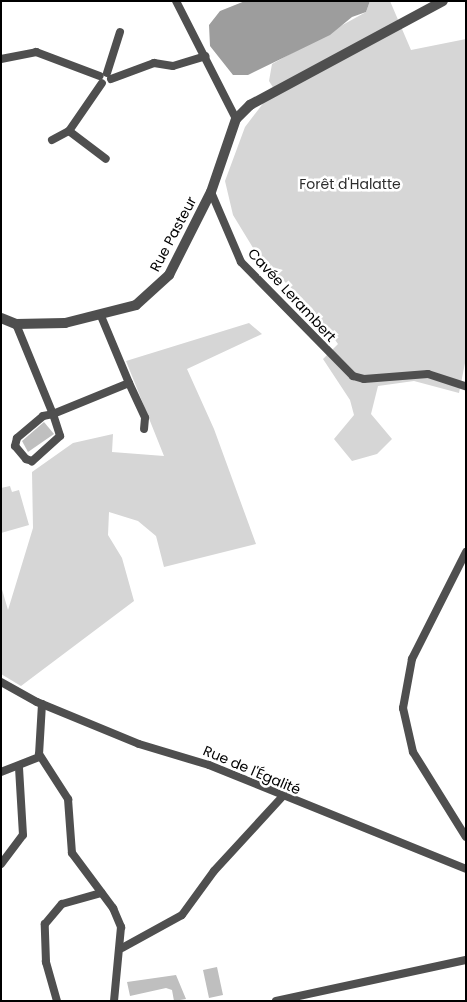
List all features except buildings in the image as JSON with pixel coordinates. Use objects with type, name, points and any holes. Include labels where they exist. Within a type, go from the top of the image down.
[{"type":"street","points":[[179,2],[236,119],[250,105],[443,1]]},
{"type":"street","points":[[52,140],[69,131],[105,78],[120,32]]},
{"type":"street","points":[[1,59],[36,52],[105,78],[154,63],[173,66],[204,56]]},
{"type":"street","name":"Rue Pasteur","points":[[1,318],[16,324],[101,316],[136,305],[161,285],[178,259],[211,192],[236,119]]},
{"type":"street","points":[[69,131],[106,159]]},
{"type":"street","name":"Cavée Lerambert","points":[[211,192],[241,262],[357,378],[428,374],[466,386]]},
{"type":"street","points":[[101,316],[145,418],[144,428]]},
{"type":"street","points":[[16,324],[53,414],[60,436],[32,460],[26,459],[15,446],[17,438],[43,416],[53,414],[129,383]]},
{"type":"street","points":[[466,552],[412,659],[402,708],[415,757],[466,837]]},
{"type":"street","name":"Rue de l'Égalité","points":[[1,682],[42,704],[144,746],[209,765],[282,797],[466,869]]},
{"type":"street","points":[[42,704],[39,757],[68,799],[72,853],[101,892],[120,923],[122,948],[114,1001]]},
{"type":"street","points":[[1,772],[18,767],[39,757]]},
{"type":"street","points":[[1,864],[23,835],[18,767]]},
{"type":"street","points":[[122,948],[182,915],[214,870],[282,797]]},
{"type":"street","points":[[57,1001],[46,962],[45,924],[62,904],[101,892]]},
{"type":"street","points":[[276,1001],[466,960]]},
{"type":"green space","name":"Forêt d'Halatte","points":[[370,1],[390,1],[411,50],[466,39],[466,358],[459,393],[414,381],[378,386],[371,414],[392,439],[377,454],[352,461],[334,439],[354,415],[350,400],[323,359],[338,344],[312,308],[258,256],[233,215],[225,181],[245,127],[274,89],[269,81],[272,64],[366,12]]},
{"type":"green space","points":[[249,323],[262,334],[187,369],[214,429],[256,544],[164,567],[156,536],[138,521],[109,512],[108,535],[122,558],[134,601],[21,686],[1,674],[1,586],[8,610],[33,528],[32,472],[73,443],[113,434],[112,452],[164,456],[126,361]]},
{"type":"green space","points":[[10,486],[12,492],[19,490],[29,525],[1,533],[1,488]]},
{"type":"shaded area","points":[[245,1],[370,1],[366,12],[352,17],[330,35],[248,75],[233,75],[210,46],[209,25],[220,11]]}]
